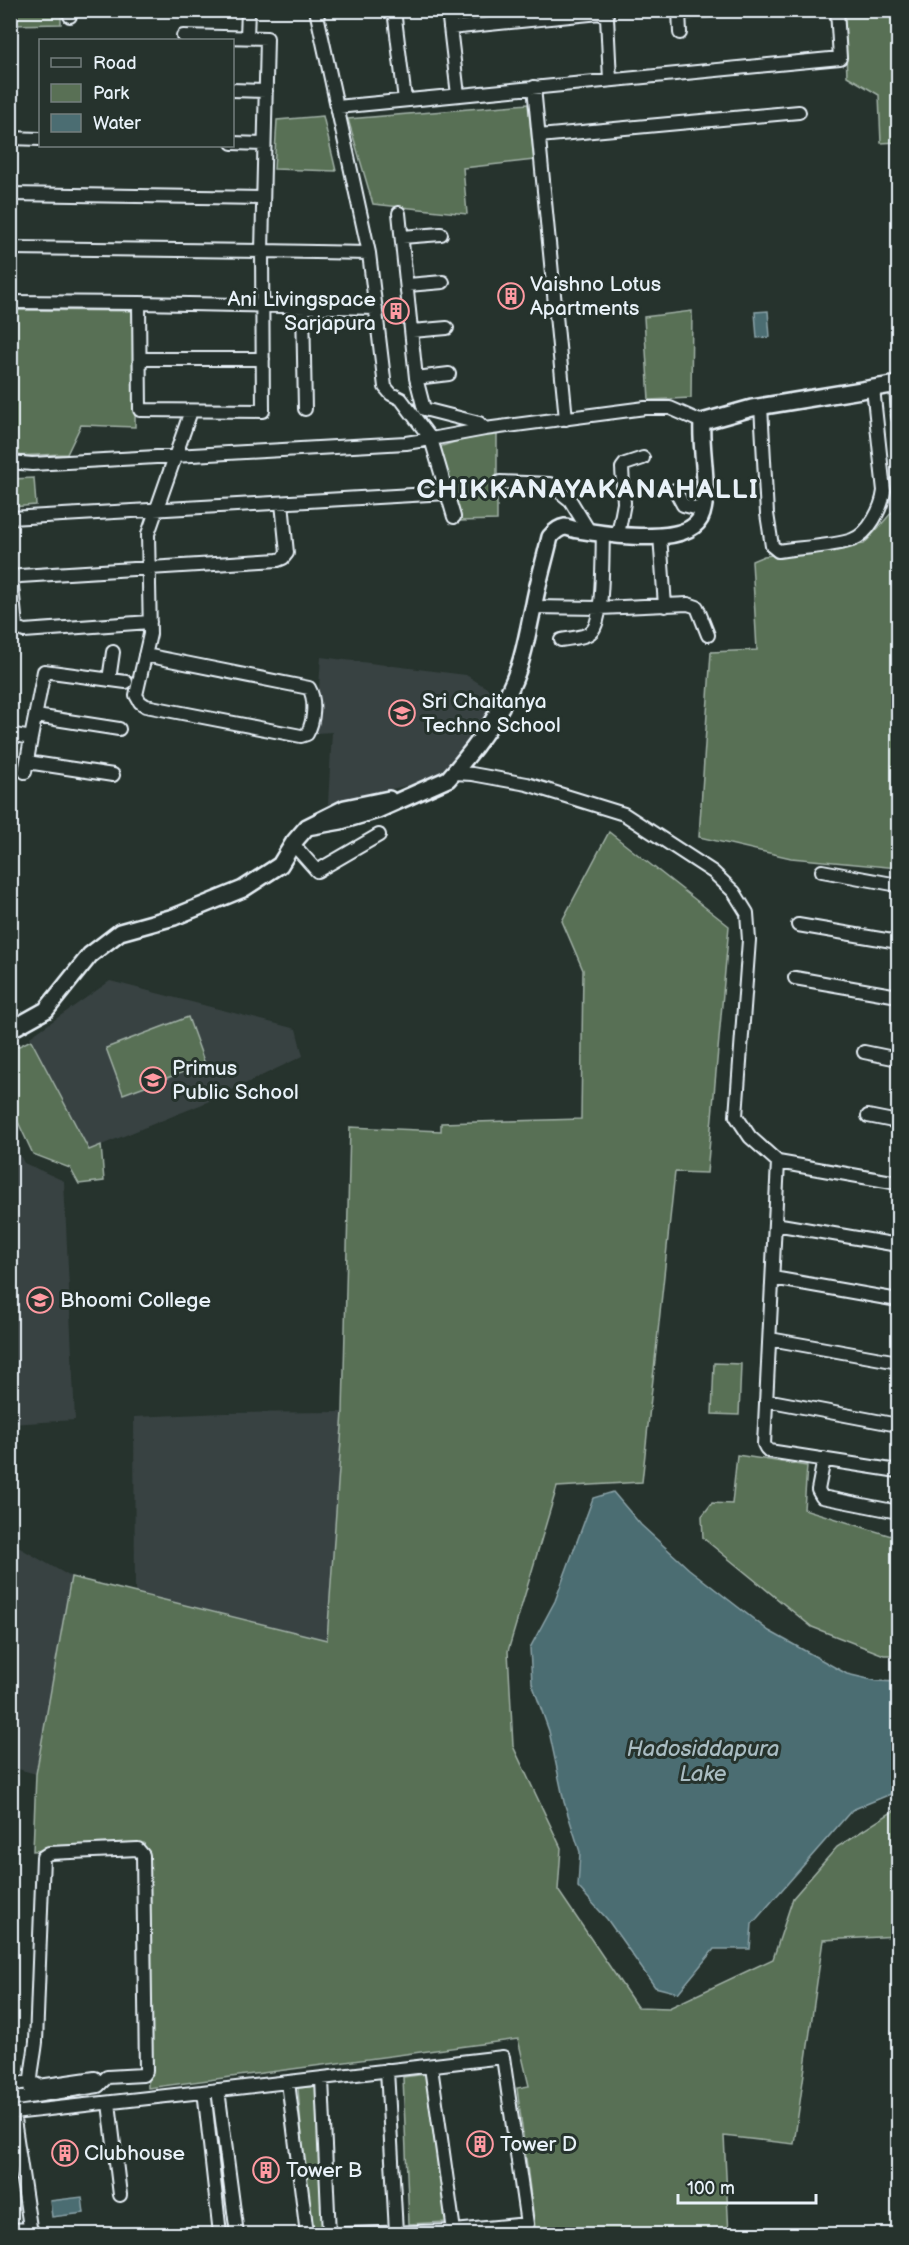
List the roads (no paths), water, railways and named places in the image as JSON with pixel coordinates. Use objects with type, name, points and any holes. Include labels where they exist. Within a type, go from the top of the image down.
[{"type":"main road","points":[[10,1030],[46,1010],[90,955],[120,932],[174,918],[243,889],[280,865],[292,844],[308,827],[341,821],[378,810],[448,779],[481,738],[510,690],[526,645],[550,537],[554,531],[565,527],[604,533],[660,535],[681,533],[696,526],[705,499],[702,422],[761,406],[897,384]]},
{"type":"street","points":[[247,37],[248,10]]},
{"type":"street","points":[[316,10],[369,253],[385,387],[391,394],[401,399],[431,439],[454,517]]},
{"type":"street","points":[[394,10],[405,100]]},
{"type":"street","points":[[448,10],[458,95]]},
{"type":"street","points":[[680,33],[679,11],[711,10]]},
{"type":"street","points":[[337,107],[840,58],[837,10]]},
{"type":"street","points":[[450,28],[501,16],[600,13],[607,17],[610,80]]},
{"type":"street","points":[[139,303],[140,410],[263,411],[262,251],[267,38],[183,36]]},
{"type":"street","points":[[534,87],[566,418]]},
{"type":"street","points":[[234,90],[266,91]]},
{"type":"street","points":[[539,136],[798,112]]},
{"type":"street","points":[[10,138],[39,139]]},
{"type":"street","points":[[234,143],[264,144]]},
{"type":"street","points":[[10,194],[263,198]]},
{"type":"street","points":[[399,213],[416,378],[424,409],[479,423],[485,429]]},
{"type":"street","points":[[402,237],[441,234]]},
{"type":"street","points":[[10,248],[369,253]]},
{"type":"street","points":[[408,285],[442,282]]},
{"type":"street","points":[[10,302],[262,304],[376,308]]},
{"type":"street","points":[[303,306],[305,409]]},
{"type":"street","points":[[412,331],[447,328]]},
{"type":"street","points":[[140,358],[262,360]]},
{"type":"street","points":[[416,378],[449,374]]},
{"type":"street","points":[[897,384],[898,417]]},
{"type":"street","points":[[761,406],[767,514],[772,546],[778,551],[851,541],[864,531],[880,508],[883,499],[873,388]]},
{"type":"street","points":[[10,462],[32,464],[406,443],[485,429],[645,408],[670,408],[702,422]]},
{"type":"street","points":[[145,655],[309,688],[312,693],[312,725],[307,734],[300,736],[146,706],[136,695],[150,622],[148,534],[191,411]]},
{"type":"street","points":[[561,640],[591,632],[599,618],[604,533],[624,503],[622,468],[625,464],[643,458]]},
{"type":"street","points":[[500,482],[550,484],[604,533]]},
{"type":"street","points":[[675,490],[683,505],[703,510]]},
{"type":"street","points":[[10,518],[447,493]]},
{"type":"street","points":[[150,622],[24,631],[16,627],[13,578],[283,558],[287,552],[282,503]]},
{"type":"street","points":[[660,535],[664,606]]},
{"type":"street","points":[[533,607],[600,608],[688,604],[697,607],[708,635]]},
{"type":"street","points":[[110,680],[113,652]]},
{"type":"street","points":[[113,775],[26,767],[44,671],[126,682]]},
{"type":"street","points":[[36,716],[119,729]]},
{"type":"street","points":[[10,735],[32,738]]},
{"type":"street","points":[[454,773],[527,784],[624,814],[713,872],[734,891],[747,913],[748,940],[736,1116],[750,1137],[778,1162],[898,1183]]},
{"type":"street","points":[[292,844],[317,871],[379,835]]},
{"type":"street","points":[[822,871],[898,885]]},
{"type":"street","points":[[798,925],[898,942]]},
{"type":"street","points":[[795,978],[898,996]]},
{"type":"street","points":[[864,1053],[898,1059]]},
{"type":"street","points":[[868,1116],[898,1122]]},
{"type":"street","points":[[778,1162],[764,1444],[766,1449],[898,1471]]},
{"type":"street","points":[[775,1224],[898,1245]]},
{"type":"street","points":[[773,1278],[898,1300]]},
{"type":"street","points":[[770,1339],[898,1362]]},
{"type":"street","points":[[766,1400],[898,1425]]},
{"type":"street","points":[[824,1459],[818,1490],[822,1497],[898,1512]]},
{"type":"street","points":[[10,2100],[98,2086],[107,2077],[143,2075],[146,2071],[143,1855],[138,1849],[49,1853],[44,1857],[36,2042],[30,2081],[32,2096]]},
{"type":"street","points":[[10,2230],[31,2232],[12,2111],[109,2103],[503,2057],[528,2229],[344,2235]]},
{"type":"street","points":[[431,2067],[454,2231]]},
{"type":"street","points":[[387,2070],[396,2232]]},
{"type":"street","points":[[10,2086],[30,2081],[39,2086],[95,2078]]},
{"type":"street","points":[[322,2079],[329,2235]]},
{"type":"street","points":[[288,2082],[307,2235]]},
{"type":"street","points":[[218,2090],[237,2235]]},
{"type":"street","points":[[202,2092],[205,2099],[220,2235]]},
{"type":"street","points":[[109,2103],[120,2195]]},
{"type":"water","points":[[768,311],[770,337],[757,338],[755,312]]},
{"type":"water","name":"Hadosiddapura Lake","points":[[613,1492],[641,1525],[689,1569],[769,1631],[847,1674],[877,1681],[898,1682],[898,1791],[852,1810],[752,1924],[750,1949],[714,1949],[678,1993],[655,1987],[607,1919],[578,1887],[580,1852],[564,1802],[549,1731],[532,1683],[530,1648],[555,1601],[593,1498]]},
{"type":"water","points":[[82,2197],[84,2213],[52,2217],[50,2201]]},
{"type":"place","name":"Vaishno Lotus Apartments","points":[[511,296]]},
{"type":"place","name":"Ani Livingspace Sarjapura","points":[[396,311]]},
{"type":"place","name":"Sri Chaitanya Techno School","points":[[402,713]]},
{"type":"place","name":"Primus Public School","points":[[153,1080]]},
{"type":"place","name":"Bhoomi College","points":[[40,1300]]},
{"type":"place","name":"Tower D","points":[[480,2144]]},
{"type":"place","name":"Clubhouse","points":[[65,2153]]},
{"type":"place","name":"Tower B","points":[[266,2170]]},
{"type":"district","name":"CHIKKANAYAKANAHALLI","points":[[588,490]]}]
